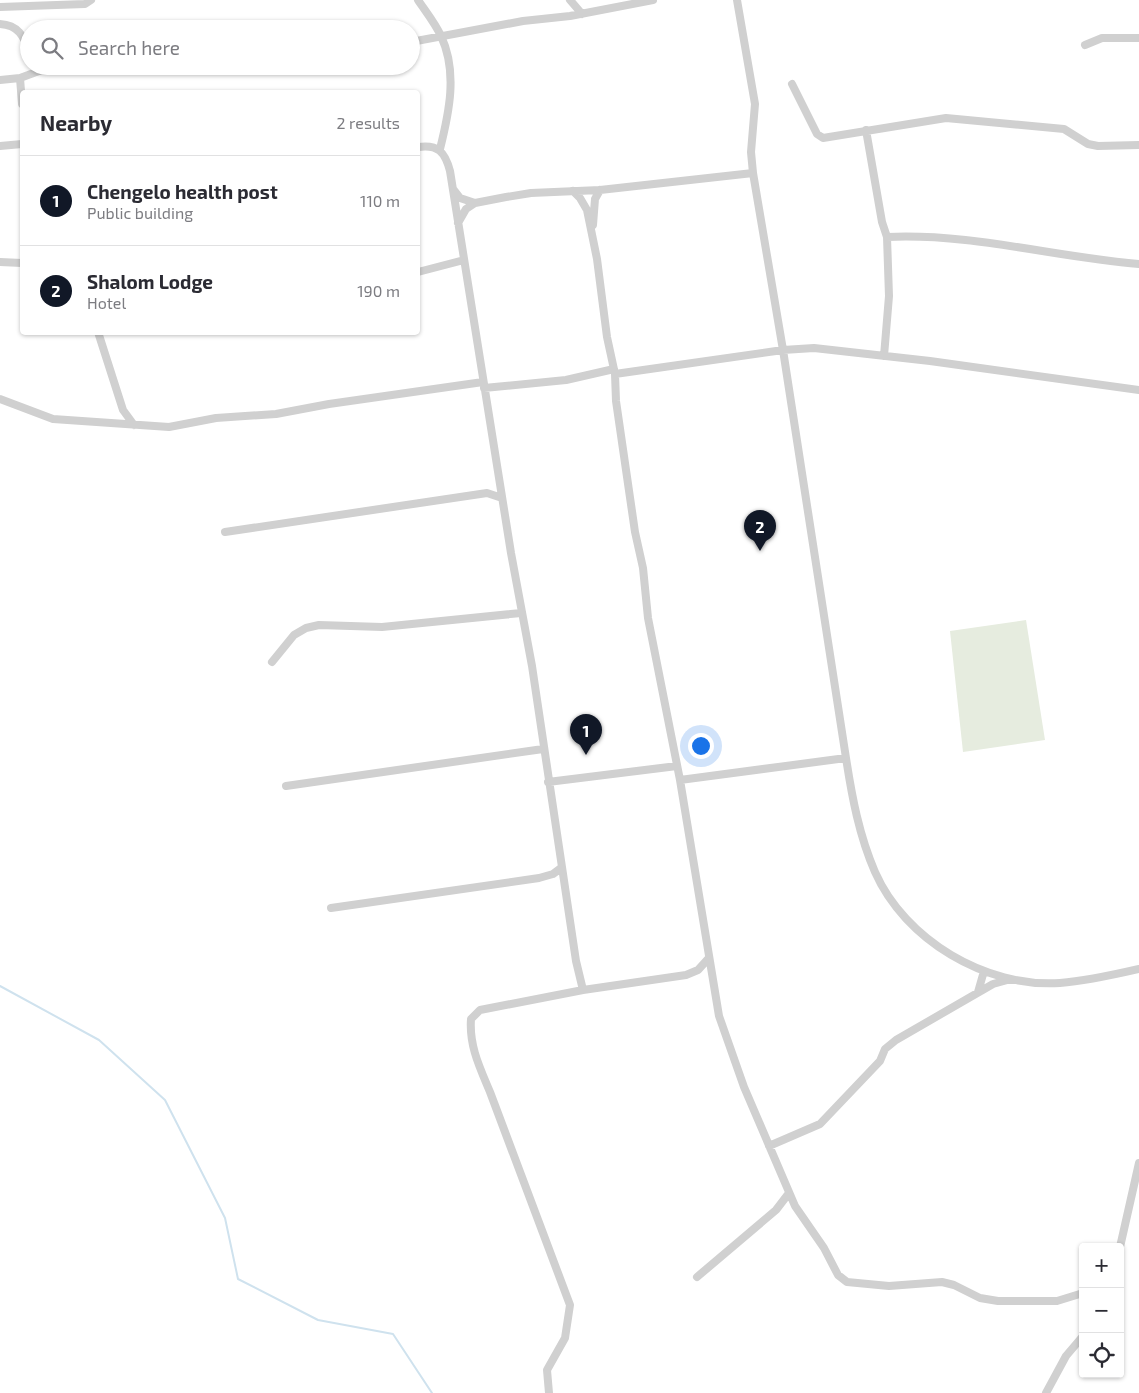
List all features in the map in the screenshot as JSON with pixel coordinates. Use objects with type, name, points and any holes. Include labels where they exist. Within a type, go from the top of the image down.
[{"type":"street","points":[[0,7],[86,4],[91,0]]},
{"type":"street","points":[[418,0],[442,37],[452,92],[440,149]]},
{"type":"street","points":[[570,0],[582,14]]},
{"type":"street","points":[[420,41],[523,21],[582,14],[653,0]]},
{"type":"street","points":[[737,0],[755,104],[751,152],[753,173],[783,350],[846,758],[855,813],[876,874],[888,895],[918,930],[936,946],[984,971],[1012,979],[1059,983],[1139,970]]},
{"type":"street","points":[[1,22],[20,32]]},
{"type":"street","points":[[1085,45],[1102,38],[1139,38]]},
{"type":"street","points":[[0,80],[20,78],[26,75]]},
{"type":"street","points":[[20,78],[21,90]]},
{"type":"street","points":[[792,84],[817,134],[823,138],[946,118],[1064,129],[1088,144],[1098,146],[1139,145]]},
{"type":"street","points":[[866,130],[882,222],[887,237],[889,296],[884,356]]},
{"type":"street","points":[[0,146],[20,144]]},
{"type":"street","points":[[420,147],[427,146],[440,149],[446,158],[452,189],[521,613],[532,666],[561,868],[583,990]]},
{"type":"street","points":[[458,223],[466,210],[476,203],[531,193],[600,190],[753,173]]},
{"type":"street","points":[[452,189],[460,198],[476,203]]},
{"type":"street","points":[[592,234],[595,199],[600,190]]},
{"type":"street","points":[[574,191],[585,204],[592,234],[607,338],[615,372],[616,401],[635,532],[643,568],[648,618],[680,780],[708,959],[719,1016],[744,1087],[789,1193],[795,1206],[824,1248],[838,1275],[847,1282],[889,1286],[942,1282],[954,1285],[980,1298],[998,1301],[1057,1301],[1079,1294]]},
{"type":"street","points":[[887,237],[948,238],[1096,260],[1139,264]]},
{"type":"street","points":[[420,271],[464,260]]},
{"type":"street","points":[[0,262],[20,263]]},
{"type":"street","points":[[99,335],[123,410],[134,425]]},
{"type":"street","points":[[0,399],[45,417],[169,427],[216,418],[276,414],[329,404],[483,385],[566,380],[783,350],[814,348],[1139,390]]},
{"type":"street","points":[[115,424],[123,410]]},
{"type":"street","points":[[487,493],[499,481]]},
{"type":"street","points":[[225,532],[487,493],[502,498]]},
{"type":"street","points":[[272,662],[294,634],[306,628],[319,625],[382,627],[521,613]]},
{"type":"street","points":[[286,786],[543,749]]},
{"type":"street","points":[[680,780],[846,758]]},
{"type":"street","points":[[548,782],[677,766]]},
{"type":"street","points":[[331,908],[539,878],[554,874],[561,868]]},
{"type":"street","points":[[549,1393],[547,1370],[565,1338],[570,1305],[476,1059],[470,1026],[471,1019],[480,1010],[583,990],[686,975],[698,970],[708,959]]},
{"type":"street","points":[[978,992],[984,971]]},
{"type":"street","points":[[769,1146],[820,1124],[880,1061],[885,1049],[930,1019],[954,1008],[978,992],[993,984],[1012,979]]},
{"type":"street","points":[[1121,1243],[1139,1163]]},
{"type":"street","points":[[697,1277],[776,1210],[789,1193]]},
{"type":"street","points":[[1046,1393],[1066,1356],[1079,1341]]},
{"type":"shaded area","points":[[1026,620],[1045,740],[963,752],[950,631]]},
{"type":"waterway","points":[[0,986],[99,1040],[165,1100],[225,1218],[238,1279],[318,1320],[393,1334],[432,1393]]},
{"type":"place","name":"Shalom Lodge","points":[[760,551]]},
{"type":"place","name":"Chengelo health post","points":[[586,755]]}]
